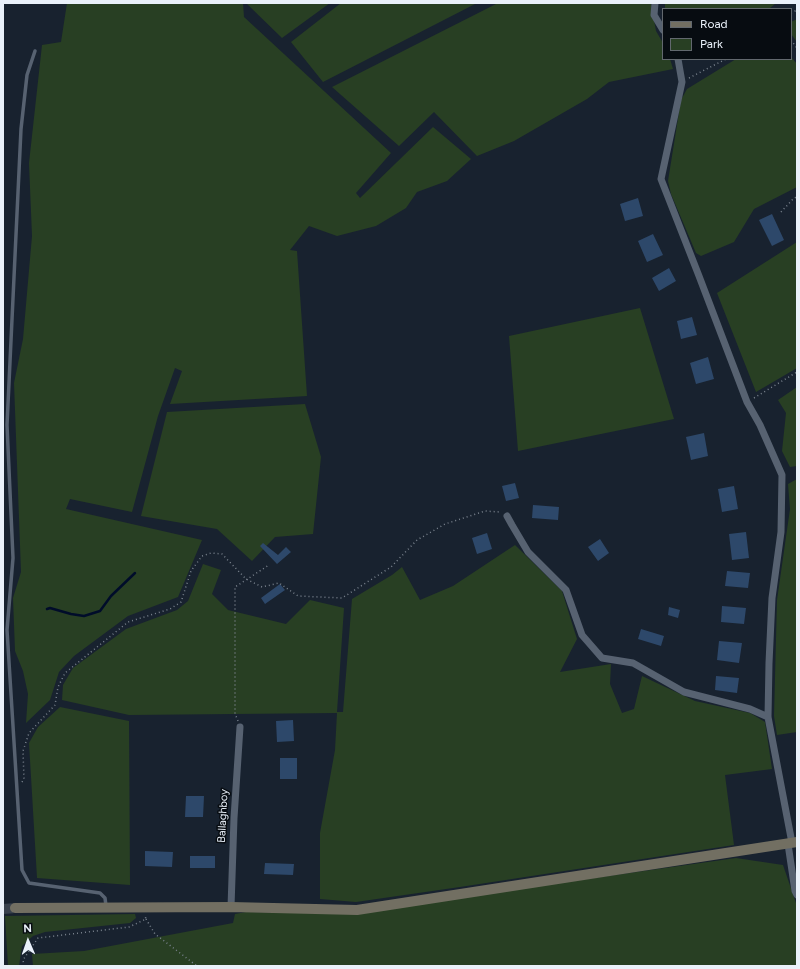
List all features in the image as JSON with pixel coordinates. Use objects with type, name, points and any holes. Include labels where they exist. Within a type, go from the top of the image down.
[{"type":"main road","points":[[15,908],[231,907],[357,910],[792,843]]},
{"type":"street","points":[[655,3],[654,15],[662,28]]},
{"type":"street","points":[[678,60],[682,82],[661,179],[747,402],[760,425],[782,475],[781,532],[772,598],[768,717],[792,843],[795,891],[797,895]]},
{"type":"street","points":[[507,516],[528,552],[566,590],[582,635],[602,658],[633,662],[684,692],[750,709],[768,717]]},
{"type":"street","name":"Ballaghboy","points":[[231,907],[234,818],[240,727]]},
{"type":"lane","points":[[35,51],[27,75],[21,129],[7,425],[13,558],[7,630],[22,870],[29,883],[100,893],[105,898],[106,907]]},
{"type":"path","points":[[682,82],[724,60]]},
{"type":"path","points":[[781,212],[794,198],[797,197]]},
{"type":"path","points":[[747,402],[797,372]]},
{"type":"path","points":[[18,793],[24,779],[23,751],[29,733],[55,705],[58,687],[65,673],[128,622],[170,609],[181,602],[191,571],[202,556],[211,553],[222,554],[246,579],[262,586],[279,583],[298,596],[342,598],[391,567],[417,540],[445,524],[485,511],[500,512],[507,516]]},
{"type":"path","points":[[240,727],[235,714],[235,588],[268,565]]},
{"type":"path","points":[[143,907],[146,919],[155,934],[197,966]]},
{"type":"path","points":[[24,966],[24,960],[38,938],[129,927],[146,919]]},
{"type":"green space","points":[[67,3],[243,3],[244,17],[391,153],[356,193],[360,198],[433,127],[471,159],[447,181],[417,192],[406,208],[376,226],[337,236],[309,226],[290,250],[297,251],[307,396],[170,404],[182,371],[175,368],[158,416],[132,512],[70,499],[66,509],[202,540],[178,597],[128,616],[74,656],[59,672],[50,700],[26,723],[28,694],[23,671],[15,651],[13,598],[21,572],[14,383],[23,339],[32,236],[29,163],[42,45],[61,42]]},
{"type":"green space","points":[[246,3],[330,3],[282,38]]},
{"type":"green space","points":[[341,3],[477,3],[323,82],[291,42]]},
{"type":"green space","points":[[498,3],[651,3],[656,31],[662,41],[662,60],[670,60],[673,69],[609,82],[587,99],[514,141],[477,156],[434,112],[399,146],[332,87]]},
{"type":"green space","points":[[665,3],[776,3],[770,8],[665,8]]},
{"type":"green space","points":[[797,19],[797,42],[792,35],[792,22]]},
{"type":"green space","points":[[792,58],[797,64],[797,187],[754,209],[734,242],[701,256],[696,253],[671,194],[668,181],[681,100],[687,89],[734,60],[792,60]]},
{"type":"green space","points":[[797,242],[797,368],[756,392],[717,293]]},
{"type":"green space","points":[[640,308],[674,419],[518,451],[509,336]]},
{"type":"green space","points":[[797,387],[797,466],[790,467],[782,451],[786,413],[778,400]]},
{"type":"green space","points":[[305,404],[321,457],[313,534],[275,537],[252,561],[217,529],[141,516],[167,412]]},
{"type":"green space","points":[[797,479],[797,732],[777,735],[774,716],[777,600],[790,509],[788,484]]},
{"type":"green space","points":[[515,545],[562,591],[577,639],[560,672],[611,664],[610,684],[622,713],[634,709],[642,676],[695,701],[750,713],[765,722],[772,769],[725,775],[734,845],[356,902],[320,899],[320,833],[335,750],[337,713],[129,715],[62,700],[63,685],[73,668],[126,629],[177,610],[188,601],[203,564],[221,570],[212,594],[228,610],[286,624],[310,600],[344,608],[337,712],[343,712],[352,599],[392,575],[402,567],[420,600],[453,586]]},
{"type":"green space","points":[[60,707],[129,721],[130,885],[37,878],[29,743],[38,727]]},
{"type":"green space","points":[[736,858],[783,865],[797,906],[797,966],[33,966],[32,954],[84,951],[233,923],[235,914],[246,912],[359,914],[502,891]]},
{"type":"green space","points":[[135,914],[136,918],[130,923],[45,932],[33,936],[22,946],[19,966],[8,966],[5,916]]},
{"type":"building","points":[[638,198],[643,216],[625,221],[620,204]]},
{"type":"building","points":[[772,214],[784,240],[772,246],[759,220]]},
{"type":"building","points":[[653,234],[663,255],[647,262],[638,241]]},
{"type":"building","points":[[669,268],[676,281],[659,291],[652,278]]},
{"type":"building","points":[[692,317],[697,335],[681,339],[677,321]]},
{"type":"building","points":[[708,357],[714,379],[696,384],[690,363]]},
{"type":"building","points":[[704,433],[708,456],[691,460],[686,437]]},
{"type":"building","points":[[515,483],[519,498],[506,501],[502,486]]},
{"type":"building","points":[[734,486],[738,509],[722,512],[718,489]]},
{"type":"building","points":[[533,505],[559,507],[558,520],[532,518]]},
{"type":"building","points":[[746,532],[749,558],[732,560],[729,534]]},
{"type":"building","points":[[487,533],[492,549],[477,554],[472,538]]},
{"type":"building","points":[[600,539],[609,553],[598,561],[588,547]]},
{"type":"building","points":[[263,543],[278,555],[286,547],[291,552],[277,564],[260,546]]},
{"type":"building","points":[[727,571],[750,573],[748,588],[725,586]]},
{"type":"building","points":[[280,584],[285,590],[265,604],[261,598]]},
{"type":"building","points":[[722,606],[746,608],[744,624],[721,622]]},
{"type":"building","points":[[669,607],[680,610],[678,618],[668,615]]},
{"type":"building","points":[[641,629],[664,636],[661,646],[638,639]]},
{"type":"building","points":[[719,641],[742,643],[739,663],[717,660]]},
{"type":"building","points":[[716,676],[739,678],[737,693],[715,690]]},
{"type":"building","points":[[293,720],[294,741],[277,742],[276,721]]},
{"type":"building","points":[[280,758],[297,758],[297,779],[280,779]]},
{"type":"building","points":[[186,796],[204,796],[203,817],[185,817]]},
{"type":"building","points":[[145,851],[173,852],[172,867],[145,866]]},
{"type":"building","points":[[190,856],[215,856],[215,868],[190,868]]},
{"type":"building","points":[[265,863],[294,864],[293,875],[264,874]]},
{"type":"waterway","points":[[47,609],[50,608],[84,616],[100,611],[111,596],[135,573]]},
{"type":"tunnel","points":[[3,909],[15,908]]}]
